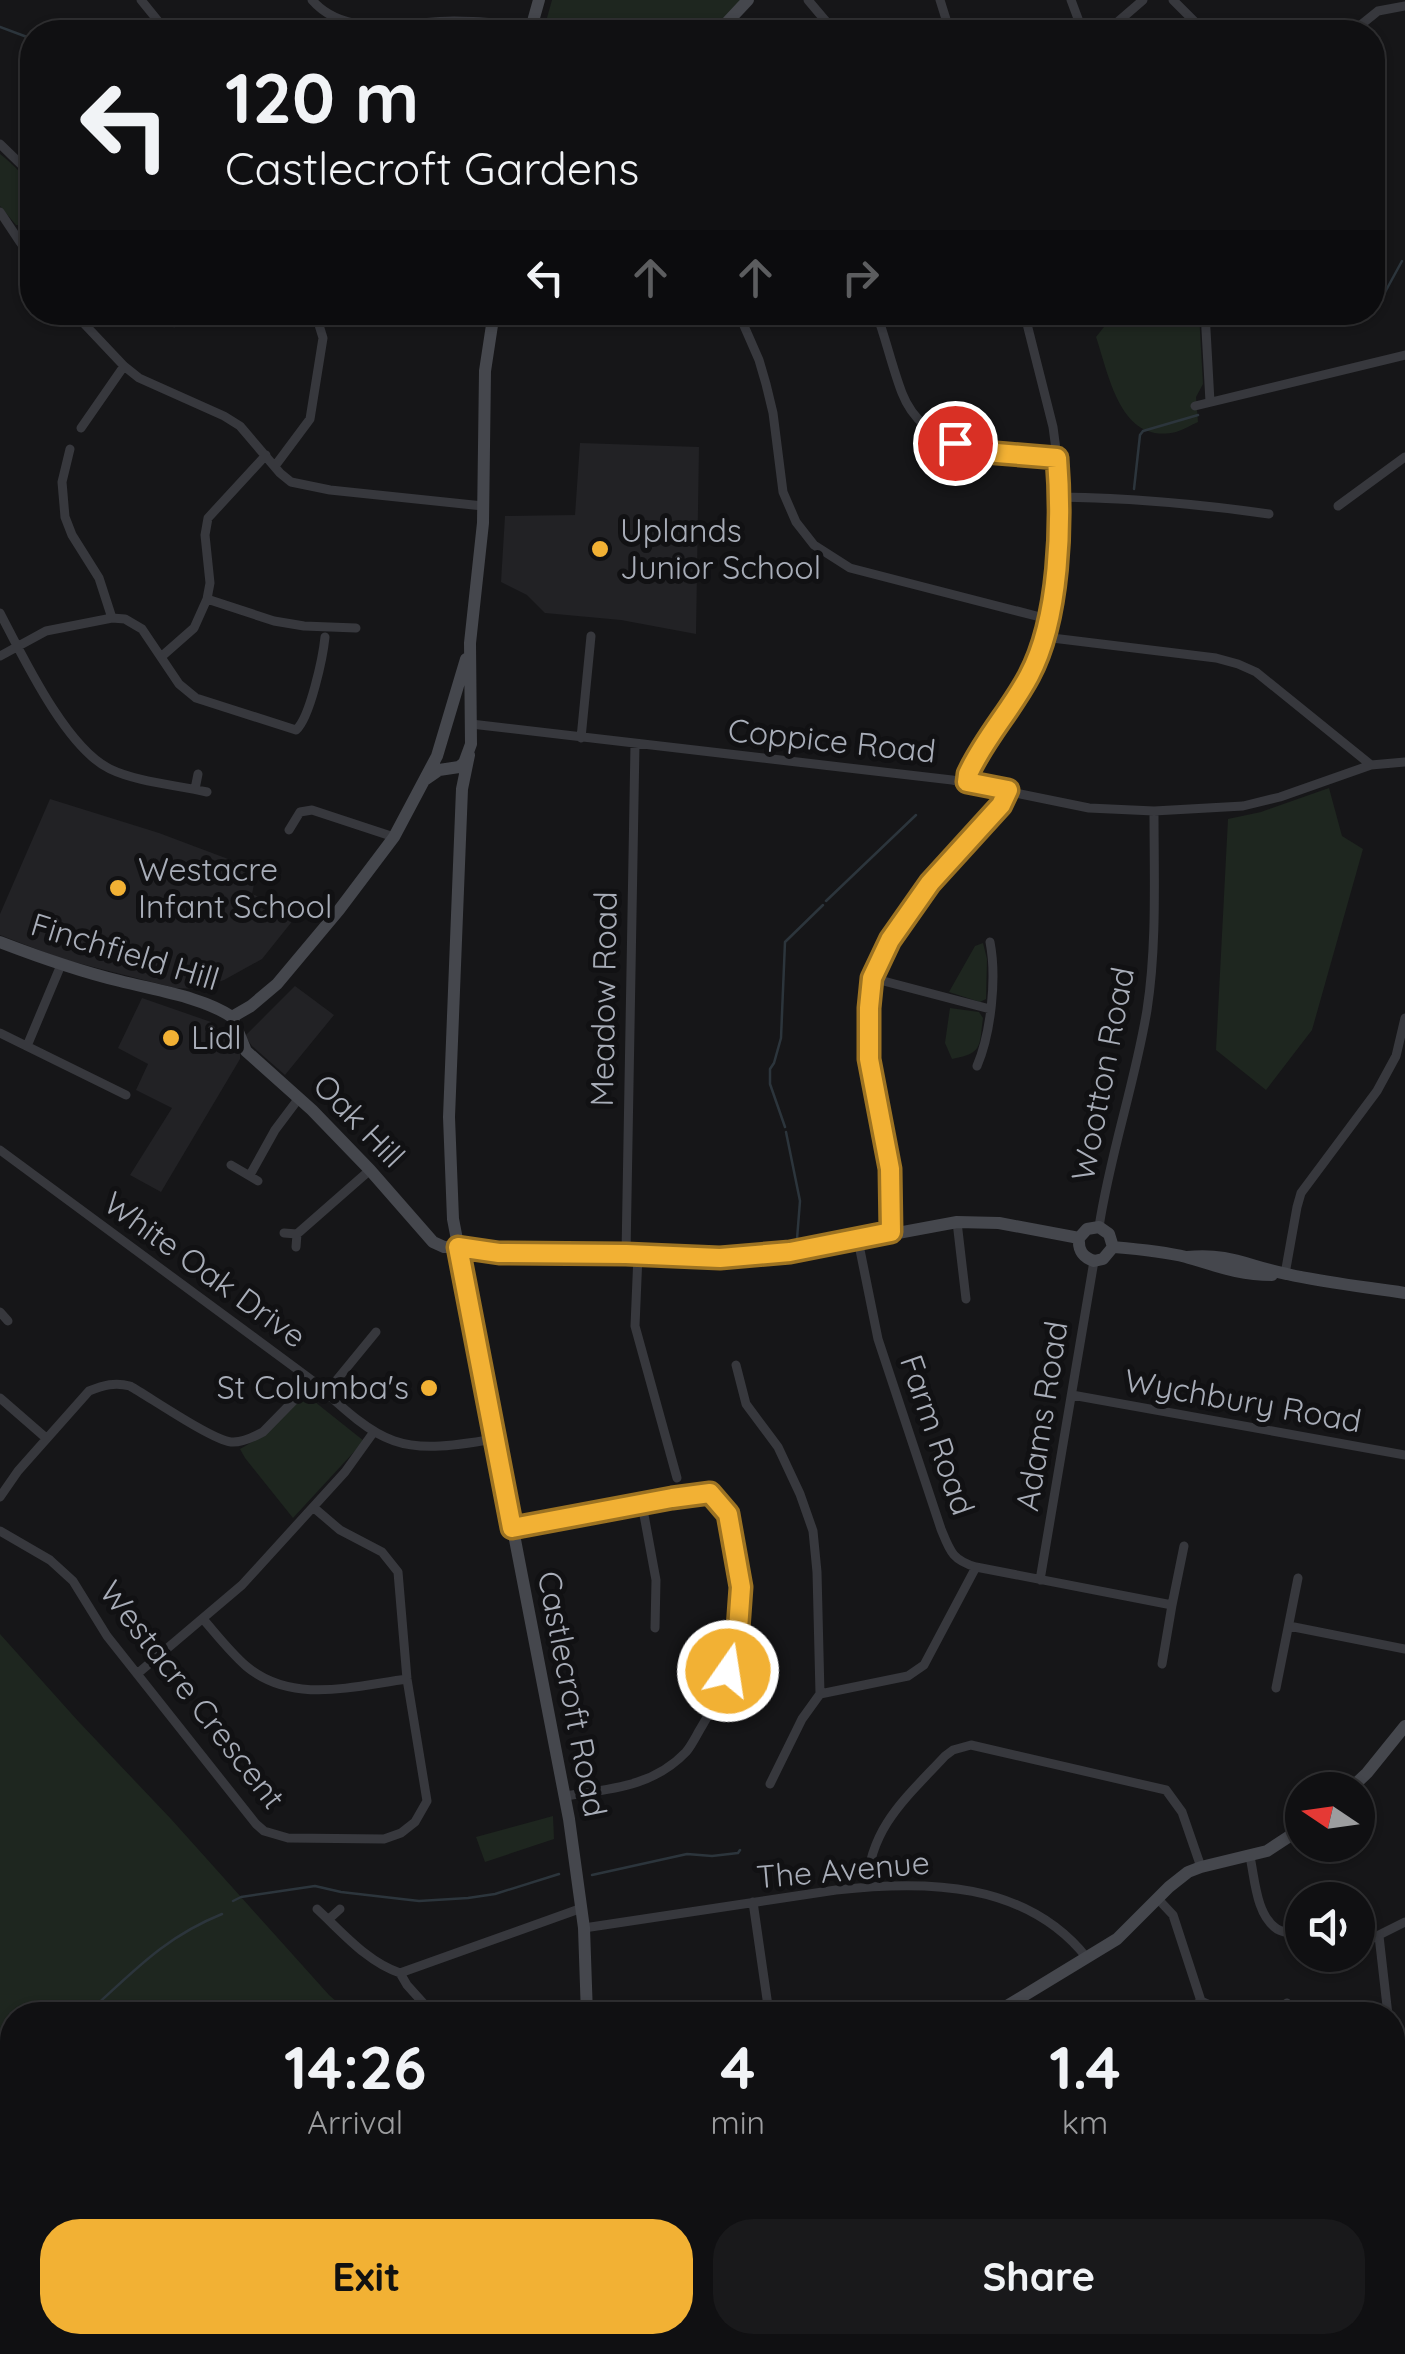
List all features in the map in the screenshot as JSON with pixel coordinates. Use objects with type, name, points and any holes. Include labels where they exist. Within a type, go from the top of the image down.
[{"type":"street","points":[[140,0],[156,20]]},
{"type":"street","points":[[312,0],[328,16],[338,20]]},
{"type":"street","points":[[729,20],[748,0]]},
{"type":"street","points":[[808,0],[826,20]]},
{"type":"street","points":[[1120,20],[1143,0]]},
{"type":"street","points":[[1173,0],[1193,20]]},
{"type":"street","points":[[1367,20],[1378,11],[1405,6]]},
{"type":"street","points":[[0,144],[20,163]]},
{"type":"street","points":[[0,212],[20,242]]},
{"type":"street","points":[[85,325],[124,366],[154,386],[240,426],[291,482],[308,488],[484,506]]},
{"type":"street","points":[[275,466],[310,419],[323,338],[319,325]]},
{"type":"street","points":[[462,789],[444,765],[446,726],[470,643],[481,551],[485,371],[492,325]]},
{"type":"street","points":[[744,325],[759,360],[773,413],[783,492],[796,522],[814,545],[850,568],[1048,619]]},
{"type":"street","points":[[880,325],[903,395],[915,415],[940,435],[970,449],[1057,458]]},
{"type":"street","points":[[967,782],[971,768],[1031,672],[1044,637],[1055,578],[1060,497],[1057,458],[1027,325]]},
{"type":"street","points":[[1206,325],[1210,402]]},
{"type":"street","points":[[1195,406],[1405,355]]},
{"type":"street","points":[[82,428],[124,366]]},
{"type":"street","points":[[70,449],[62,482],[65,517],[99,578],[112,618]]},
{"type":"street","points":[[161,657],[194,628],[207,599],[208,518],[266,454]]},
{"type":"street","points":[[1338,506],[1405,457]]},
{"type":"street","points":[[1060,497],[1186,502],[1268,514]]},
{"type":"street","points":[[207,599],[274,621],[356,628]]},
{"type":"street","points":[[0,613],[67,730],[92,758],[120,773],[208,792]]},
{"type":"street","points":[[0,656],[61,626],[126,618],[137,624],[179,684],[196,698],[296,730],[302,725],[325,637]]},
{"type":"street","points":[[581,738],[591,636]]},
{"type":"street","points":[[1044,637],[1238,664],[1256,672],[1371,765]]},
{"type":"street","name":"Castlecroft Road","points":[[470,643],[476,729],[462,789],[449,1117],[450,1189],[494,1438],[565,1796],[582,1908],[587,2002]]},
{"type":"street","points":[[446,726],[460,718],[476,729]]},
{"type":"street","name":"Coppice Road","points":[[476,729],[967,782],[1089,808],[1154,811],[1243,806],[1371,765],[1405,762]]},
{"type":"street","name":"Meadow Road","points":[[635,744],[634,1326],[677,1478]]},
{"type":"street","points":[[232,1017],[277,984],[339,910],[394,836],[426,779],[444,765],[464,763],[469,755]]},
{"type":"street","points":[[195,789],[198,774]]},
{"type":"street","points":[[891,1232],[890,1169],[869,1059],[872,978],[890,940],[920,897],[1001,805],[1008,790]]},
{"type":"street","points":[[289,830],[300,812],[312,810],[394,836]]},
{"type":"street","name":"Wootton Road","points":[[1100,1227],[1152,976],[1154,811]]},
{"type":"street","name":"Finchfield Hill","points":[[0,942],[222,1010],[232,1017]]},
{"type":"street","points":[[977,1066],[984,1049],[990,1009],[990,942]]},
{"type":"street","points":[[28,1046],[62,964]]},
{"type":"street","points":[[872,978],[990,1009]]},
{"type":"street","name":"Oak Hill","points":[[232,1017],[246,1051],[370,1170],[432,1242],[444,1248],[458,1247]]},
{"type":"street","points":[[1285,1274],[1301,1193],[1377,1092],[1396,1056],[1405,1018]]},
{"type":"street","points":[[0,1033],[126,1095]]},
{"type":"street","points":[[231,1165],[254,1178],[275,1130],[299,1098]]},
{"type":"street","name":"White Oak Drive","points":[[0,1150],[313,1381],[374,1433],[419,1447],[455,1446],[494,1438]]},
{"type":"street","points":[[296,1247],[296,1234],[370,1170]]},
{"type":"street","points":[[458,1247],[499,1253],[732,1258],[790,1252],[956,1222],[1000,1223],[1079,1238]]},
{"type":"street","points":[[956,1222],[966,1299]]},
{"type":"street","points":[[1100,1227],[1110,1234],[1113,1246],[1103,1260],[1094,1261],[1082,1254],[1079,1238],[1087,1229],[1100,1227]]},
{"type":"street","points":[[284,1232],[296,1234]]},
{"type":"street","name":"Farm Road","points":[[858,1240],[878,1339],[941,1530],[954,1557],[976,1567]]},
{"type":"street","points":[[1113,1246],[1186,1258],[1234,1258],[1285,1274],[1405,1293]]},
{"type":"street","name":"Adams Road","points":[[1040,1580],[1094,1261]]},
{"type":"street","points":[[326,1393],[376,1332]]},
{"type":"street","points":[[736,1365],[744,1399],[787,1463],[813,1532],[817,1572],[820,1694],[802,1719],[770,1784]]},
{"type":"street","points":[[0,1497],[89,1391],[105,1384],[130,1386],[231,1442],[263,1432],[313,1381]]},
{"type":"street","name":"Wychbury Road","points":[[1072,1395],[1405,1455]]},
{"type":"street","points":[[0,1398],[46,1438]]},
{"type":"street","points":[[137,1674],[242,1585],[345,1472],[374,1433]]},
{"type":"street","points":[[512,1528],[710,1493],[728,1514],[741,1587],[738,1629],[728,1671],[711,1712],[686,1752],[639,1784],[565,1796]]},
{"type":"street","points":[[642,1504],[656,1580],[655,1628]]},
{"type":"street","name":"Westacre Crescent","points":[[0,1531],[37,1551],[73,1582],[107,1636],[264,1831],[288,1838],[384,1839],[415,1822],[427,1801],[408,1679],[398,1572],[382,1552],[340,1530],[313,1507]]},
{"type":"street","points":[[1162,1664],[1184,1546]]},
{"type":"street","points":[[820,1694],[908,1676],[924,1665],[976,1567],[1172,1605]]},
{"type":"street","points":[[1276,1688],[1298,1578]]},
{"type":"street","points":[[204,1619],[258,1675],[288,1687],[313,1691],[408,1679]]},
{"type":"street","points":[[1289,1626],[1405,1649]]},
{"type":"street","points":[[1368,1772],[1405,1726]]},
{"type":"street","points":[[867,1886],[876,1841],[888,1817],[944,1756],[971,1745],[1166,1790],[1182,1812],[1201,1867]]},
{"type":"street","points":[[1013,2002],[1117,1939],[1177,1880],[1201,1867],[1250,1857],[1285,1841]]},
{"type":"street","points":[[1250,1857],[1262,1909],[1268,1920],[1285,1931]]},
{"type":"street","name":"The Avenue","points":[[584,1928],[867,1886],[935,1885],[974,1890],[1028,1911],[1056,1927],[1086,1958]]},
{"type":"street","points":[[1158,1899],[1174,1915],[1203,2002]]},
{"type":"street","points":[[753,1902],[767,2002]]},
{"type":"street","points":[[317,1909],[386,1968],[400,1973],[582,1908]]},
{"type":"street","points":[[328,1920],[340,1909]]},
{"type":"street","points":[[1375,1937],[1405,1922]]},
{"type":"street","points":[[1379,1936],[1387,2002]]},
{"type":"street","points":[[400,1973],[421,2002]]},
{"type":"shaded area","points":[[552,0],[742,0],[723,20],[546,20]]},
{"type":"shaded area","points":[[0,154],[20,173],[20,225],[0,206]]},
{"type":"shaded area","points":[[1106,325],[1200,325],[1203,384],[1196,397],[1198,422],[1176,432],[1157,433],[1130,418],[1112,387],[1096,337]]},
{"type":"shaded area","name":"Uplands Junior School","points":[[580,443],[699,447],[696,634],[621,620],[545,613],[527,595],[501,582],[505,516],[575,515]]},
{"type":"shaded area","points":[[1329,788],[1342,836],[1363,849],[1312,1030],[1266,1090],[1216,1050],[1228,819]]},
{"type":"shaded area","name":"Westacre Infant School","points":[[50,799],[159,833],[257,870],[252,894],[298,914],[262,959],[198,989],[175,988],[62,959],[0,935],[0,914]]},
{"type":"shaded area","points":[[983,943],[987,959],[986,999],[980,1002],[949,992],[975,946]]},
{"type":"shaded area","points":[[295,986],[334,1015],[285,1075],[245,1036]]},
{"type":"shaded area","points":[[142,998],[211,1022],[240,1049],[240,1059],[161,1192],[130,1175],[172,1108],[136,1090],[148,1064],[118,1048]]},
{"type":"shaded area","points":[[950,1008],[979,1012],[983,1018],[978,1047],[952,1059],[945,1043]]},
{"type":"shaded area","points":[[305,1394],[364,1441],[293,1518],[240,1449],[275,1425]]},
{"type":"shaded area","points":[[0,1634],[337,2002],[0,2002]]},
{"type":"shaded area","points":[[553,1816],[554,1839],[485,1862],[476,1837]]},
{"type":"waterway","points":[[0,27],[20,34]]},
{"type":"waterway","points":[[1385,292],[1402,261]]},
{"type":"waterway","points":[[1134,489],[1143,431],[1198,415]]},
{"type":"waterway","points":[[826,901],[916,815]]},
{"type":"waterway","points":[[785,1127],[770,1084],[770,1069],[781,1038],[785,942],[823,905]]},
{"type":"waterway","points":[[786,1132],[800,1201],[797,1239]]},
{"type":"waterway","points":[[592,1875],[687,1854],[712,1856],[740,1850]]},
{"type":"waterway","points":[[233,1901],[315,1886],[419,1901],[468,1898],[495,1894],[559,1874]]},
{"type":"waterway","points":[[100,2002],[152,1956],[184,1933],[222,1914]]},
{"type":"place","name":"Uplands Junior School","points":[[600,549]]},
{"type":"place","name":"Westacre Infant School","points":[[118,888]]},
{"type":"place","name":"Lidl","points":[[171,1038]]},
{"type":"place","name":"St Columba's","points":[[429,1388]]},
{"type":"route","points":[[728,1671],[738,1629],[741,1587],[728,1514],[710,1493],[512,1528],[458,1247],[499,1253],[720,1258],[790,1252],[891,1232],[890,1169],[869,1059],[872,978],[890,940],[930,883],[1005,797],[1008,790],[967,782],[968,774],[1019,694],[1039,654],[1055,578],[1060,497],[1057,458],[984,452],[955,443]]}]
